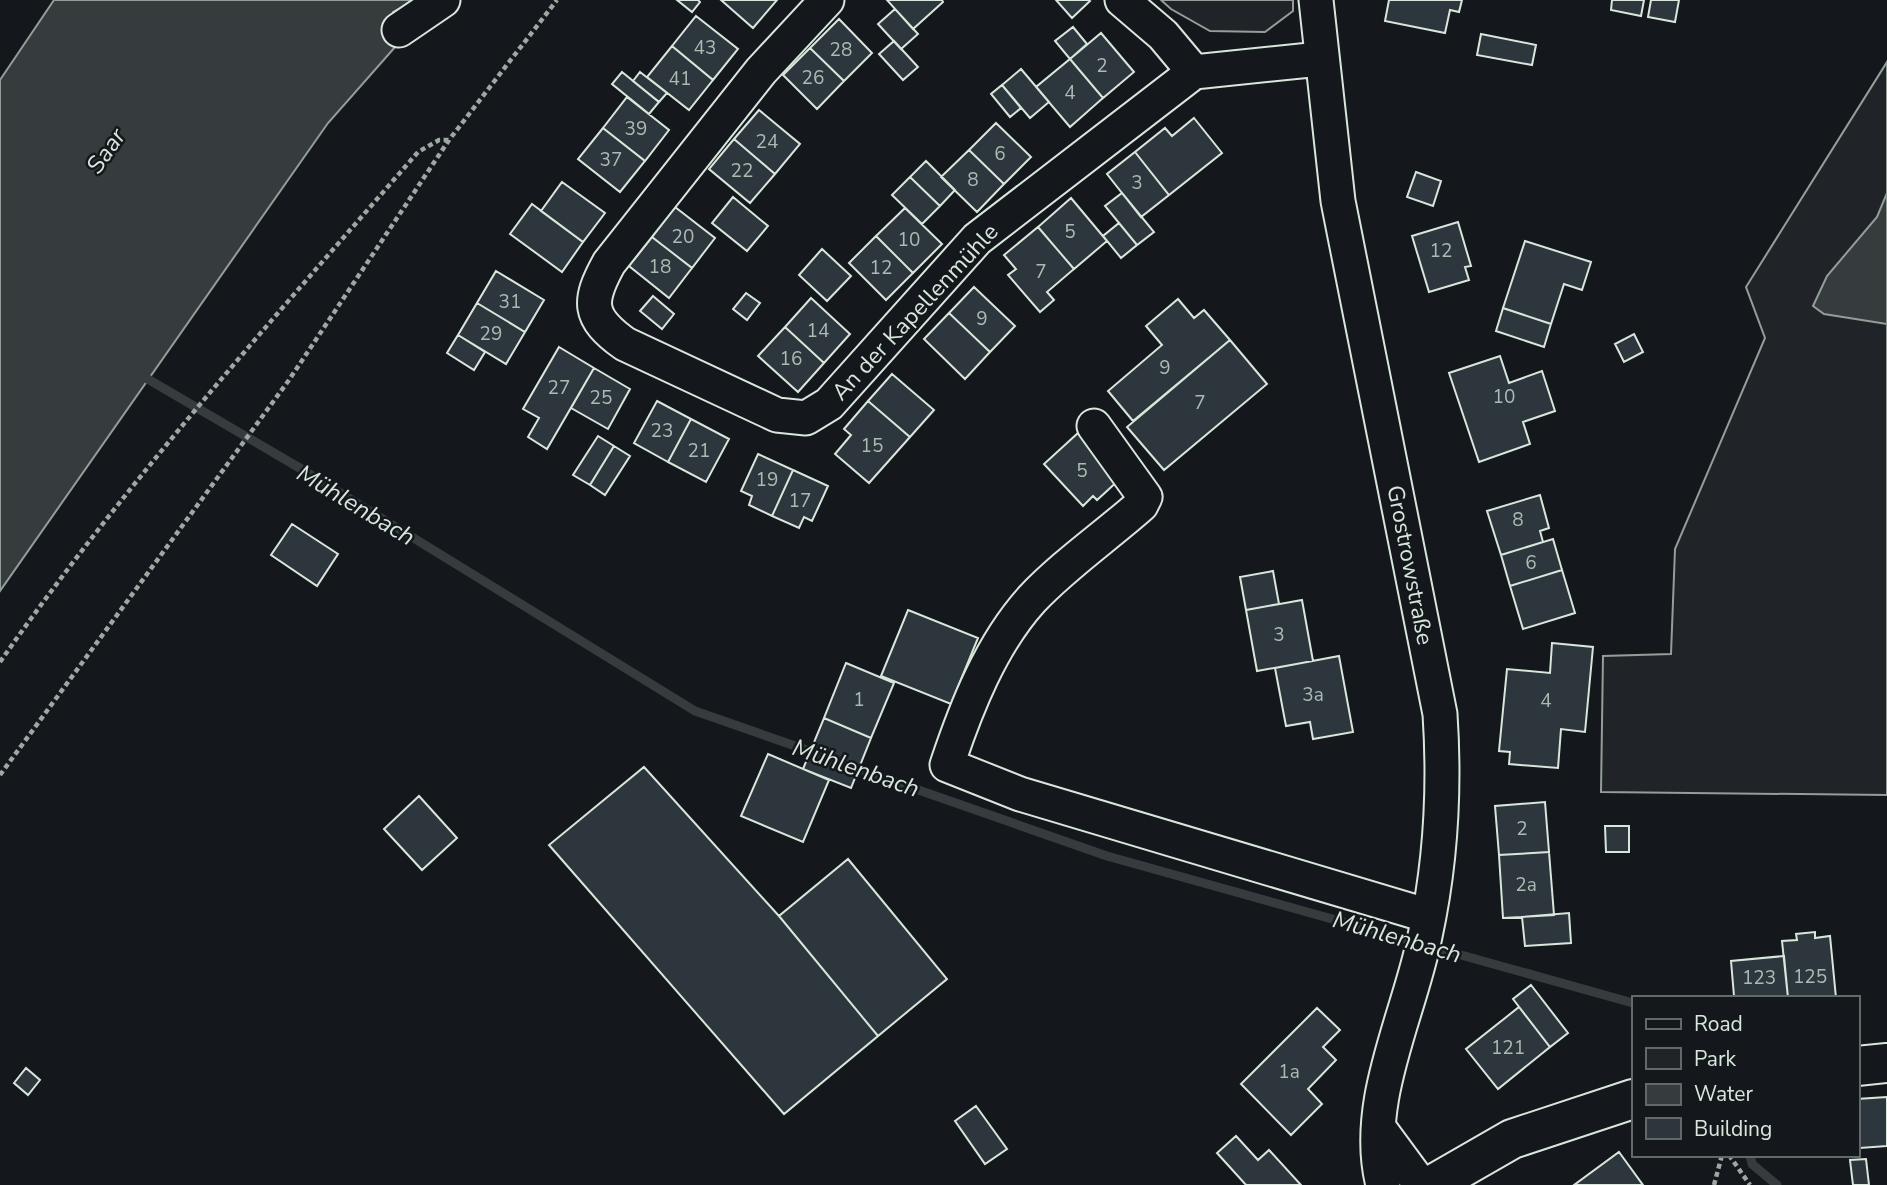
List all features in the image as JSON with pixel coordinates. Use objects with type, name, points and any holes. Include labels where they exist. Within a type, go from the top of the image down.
[{"type":"main road","points":[[1859,1066],[1887,1063]]},
{"type":"main road","points":[[1432,1185],[1512,1139],[1632,1099]]},
{"type":"street","points":[[399,30],[443,0]]},
{"type":"street","name":"An der Kapellenmühle","points":[[827,0],[761,71],[610,263],[596,288],[593,307],[605,330],[625,344],[778,415],[806,418],[829,404],[977,239],[1194,72]]},
{"type":"street","points":[[1122,0],[1163,35],[1194,72],[1320,59]]},
{"type":"street","name":"Grostrowstraße","points":[[1316,0],[1320,59],[1338,201],[1440,714],[1443,812],[1429,916],[1381,1102],[1377,1161],[1383,1185]]},
{"type":"street","points":[[1094,426],[1145,496],[1141,505],[1033,598],[1014,622],[975,691],[947,765],[1020,794],[1429,916]]},
{"type":"street","points":[[1379,1128],[1420,1185]]},
{"type":"path","points":[[0,775],[289,380],[449,140],[557,0]]},
{"type":"path","points":[[0,662],[54,585],[225,375],[418,152],[439,141],[449,140]]},
{"type":"path","points":[[1714,1185],[1721,1157]]},
{"type":"path","points":[[1729,1157],[1750,1185]]},
{"type":"green space","points":[[1161,0],[1293,0],[1293,11],[1265,32],[1210,31],[1171,9]]},
{"type":"green space","points":[[1887,62],[1887,795],[1601,792],[1603,656],[1671,654],[1675,549],[1765,338],[1746,287]]},
{"type":"water","name":"Saar","points":[[54,0],[416,0],[393,12],[399,30],[396,46],[328,123],[0,591],[0,80]]},
{"type":"water","points":[[1887,193],[1887,324],[1824,314],[1813,306],[1827,276],[1877,217]]},
{"type":"building","points":[[677,0],[698,0],[700,2],[692,12]]},
{"type":"building","points":[[721,0],[777,0],[753,28]]},
{"type":"building","points":[[887,0],[942,0],[943,2],[913,29]]},
{"type":"building","points":[[1056,0],[1089,0],[1090,1],[1072,18]]},
{"type":"building","points":[[1389,0],[1462,0],[1459,12],[1450,10],[1445,33],[1385,21]]},
{"type":"building","points":[[1612,0],[1644,0],[1641,16],[1611,10]]},
{"type":"building","points":[[1651,0],[1679,0],[1675,22],[1648,17]]},
{"type":"building","points":[[895,9],[918,34],[901,49],[878,24]]},
{"type":"building","points":[[696,16],[738,49],[713,80],[672,46]]},
{"type":"building","points":[[839,19],[872,53],[844,81],[810,48]]},
{"type":"building","points":[[1073,27],[1087,44],[1070,59],[1055,41]]},
{"type":"building","points":[[1101,33],[1134,72],[1103,98],[1070,59]]},
{"type":"building","points":[[1481,34],[1536,45],[1532,65],[1477,55]]},
{"type":"building","points":[[894,41],[918,67],[903,80],[879,54]]},
{"type":"building","points":[[672,46],[713,80],[689,110],[647,77]]},
{"type":"building","points":[[810,48],[844,81],[817,109],[783,75]]},
{"type":"building","points":[[1070,59],[1103,98],[1070,127],[1036,87]]},
{"type":"building","points":[[1021,69],[1049,102],[1030,118],[1002,85]]},
{"type":"building","points":[[622,72],[659,102],[649,114],[612,84]]},
{"type":"building","points":[[640,72],[667,93],[659,102],[633,81]]},
{"type":"building","points":[[1002,85],[1021,108],[1010,117],[991,94]]},
{"type":"building","points":[[627,97],[669,130],[645,161],[603,128]]},
{"type":"building","points":[[759,110],[800,144],[775,174],[734,139]]},
{"type":"building","points":[[1194,118],[1222,153],[1169,195],[1135,152],[1165,128],[1172,136]]},
{"type":"building","points":[[996,123],[1031,157],[1004,184],[969,150]]},
{"type":"building","points":[[603,128],[645,161],[620,192],[578,159]]},
{"type":"building","points":[[734,139],[775,174],[750,203],[709,169]]},
{"type":"building","points":[[969,150],[1004,184],[977,212],[941,177]]},
{"type":"building","points":[[1135,152],[1169,195],[1141,217],[1107,174]]},
{"type":"building","points":[[926,161],[955,190],[940,206],[910,177]]},
{"type":"building","points":[[1416,172],[1441,181],[1433,206],[1407,197]]},
{"type":"building","points":[[910,177],[940,206],[922,224],[892,195]]},
{"type":"building","points":[[562,182],[605,213],[583,242],[541,211]]},
{"type":"building","points":[[1122,193],[1154,232],[1137,245],[1105,206]]},
{"type":"building","points":[[733,197],[768,226],[747,251],[712,223]]},
{"type":"building","points":[[1071,198],[1107,241],[1074,269],[1038,227]]},
{"type":"building","points":[[532,204],[583,242],[562,272],[510,234]]},
{"type":"building","points":[[675,207],[715,238],[692,268],[652,237]]},
{"type":"building","points":[[905,208],[942,244],[913,273],[876,236]]},
{"type":"building","points":[[1458,222],[1471,266],[1465,267],[1469,280],[1429,292],[1412,236]]},
{"type":"building","points":[[1119,223],[1137,245],[1121,258],[1103,236]]},
{"type":"building","points":[[1038,227],[1074,269],[1047,292],[1054,300],[1040,312],[1008,275],[1016,269],[1004,255]]},
{"type":"building","points":[[876,236],[913,273],[886,300],[849,263]]},
{"type":"building","points":[[652,237],[692,268],[669,298],[629,266]]},
{"type":"building","points":[[1525,241],[1591,262],[1582,290],[1564,284],[1551,324],[1503,308]]},
{"type":"building","points":[[822,249],[851,276],[827,301],[799,275]]},
{"type":"building","points":[[496,271],[544,300],[525,332],[477,303]]},
{"type":"building","points":[[974,287],[1015,326],[990,352],[949,313]]},
{"type":"building","points":[[746,293],[760,303],[747,320],[733,309]]},
{"type":"building","points":[[653,296],[674,314],[662,329],[640,311]]},
{"type":"building","points":[[811,298],[850,334],[824,363],[785,327]]},
{"type":"building","points":[[1178,299],[1194,318],[1204,310],[1230,340],[1133,421],[1108,391],[1162,345],[1146,326]]},
{"type":"building","points":[[477,303],[525,332],[506,364],[458,335]]},
{"type":"building","points":[[1503,308],[1551,324],[1544,347],[1496,331]]},
{"type":"building","points":[[949,313],[990,352],[965,379],[924,339]]},
{"type":"building","points":[[785,327],[824,363],[798,392],[758,356]]},
{"type":"building","points":[[1634,334],[1643,352],[1624,362],[1615,344]]},
{"type":"building","points":[[458,335],[485,352],[474,370],[447,353]]},
{"type":"building","points":[[1230,340],[1267,384],[1164,470],[1127,427]]},
{"type":"building","points":[[559,347],[594,368],[547,449],[528,437],[539,418],[523,409]]},
{"type":"building","points":[[1500,356],[1509,383],[1542,371],[1555,411],[1523,422],[1530,444],[1479,462],[1449,373]]},
{"type":"building","points":[[594,368],[630,389],[608,429],[571,408]]},
{"type":"building","points":[[892,374],[934,410],[910,437],[868,401]]},
{"type":"building","points":[[657,401],[691,419],[668,462],[634,443]]},
{"type":"building","points":[[868,401],[910,437],[869,483],[835,454],[851,435],[844,429]]},
{"type":"building","points":[[691,419],[729,439],[706,482],[668,462]]},
{"type":"building","points":[[1078,433],[1120,479],[1097,500],[1093,496],[1083,506],[1044,464]]},
{"type":"building","points":[[598,436],[614,446],[590,485],[573,475]]},
{"type":"building","points":[[614,446],[630,456],[605,495],[590,485]]},
{"type":"building","points":[[758,454],[793,470],[772,516],[749,505],[752,496],[741,491]]},
{"type":"building","points":[[793,470],[828,486],[812,521],[804,517],[799,528],[772,516]]},
{"type":"building","points":[[1540,495],[1549,528],[1540,531],[1543,542],[1501,555],[1487,511]]},
{"type":"building","points":[[292,524],[338,554],[317,586],[271,555]]},
{"type":"building","points":[[1553,539],[1562,570],[1510,586],[1501,555]]},
{"type":"building","points":[[1562,570],[1575,613],[1523,629],[1510,586]]},
{"type":"building","points":[[1273,571],[1279,604],[1246,610],[1240,577]]},
{"type":"building","points":[[1302,600],[1313,661],[1257,671],[1246,610]]},
{"type":"building","points":[[908,610],[978,638],[951,704],[881,676]]},
{"type":"building","points":[[1552,643],[1593,647],[1585,732],[1561,729],[1558,768],[1509,764],[1510,752],[1499,751],[1507,669],[1550,673]]},
{"type":"building","points":[[1339,656],[1353,732],[1313,739],[1310,722],[1286,726],[1275,668]]},
{"type":"building","points":[[846,663],[894,683],[871,738],[824,718]]},
{"type":"building","points":[[824,718],[871,738],[851,788],[803,769]]},
{"type":"building","points":[[768,754],[829,780],[803,842],[741,816]]},
{"type":"building","points":[[644,767],[779,916],[878,1036],[784,1114],[549,845]]},
{"type":"building","points":[[419,796],[457,838],[422,870],[384,829]]},
{"type":"building","points":[[1545,802],[1549,852],[1499,855],[1495,806]]},
{"type":"building","points":[[1605,826],[1629,826],[1629,852],[1606,852]]},
{"type":"building","points":[[1549,852],[1554,915],[1503,918],[1499,855]]},
{"type":"building","points":[[848,859],[947,979],[878,1036],[779,916]]},
{"type":"building","points":[[1569,913],[1571,943],[1525,946],[1522,917]]},
{"type":"building","points":[[1815,932],[1815,938],[1830,936],[1836,996],[1788,996],[1782,941],[1797,940],[1796,934]]},
{"type":"building","points":[[1784,956],[1788,996],[1734,996],[1731,961]]},
{"type":"building","points":[[1531,985],[1568,1033],[1550,1047],[1513,999]]},
{"type":"building","points":[[1519,1007],[1550,1047],[1498,1089],[1466,1049]]},
{"type":"building","points":[[1317,1008],[1340,1030],[1323,1047],[1336,1060],[1308,1089],[1322,1104],[1291,1135],[1241,1084]]},
{"type":"building","points":[[26,1068],[40,1080],[28,1095],[14,1083]]},
{"type":"building","points":[[1887,1097],[1887,1146],[1860,1148],[1859,1099]]},
{"type":"building","points":[[976,1106],[1007,1149],[985,1164],[955,1121]]},
{"type":"building","points":[[1236,1136],[1258,1160],[1269,1150],[1301,1185],[1246,1185],[1217,1153]]},
{"type":"building","points":[[1619,1152],[1643,1185],[1574,1185]]},
{"type":"building","points":[[1866,1159],[1869,1185],[1853,1185],[1850,1160]]},
{"type":"waterway","name":"Mühlenbach","points":[[146,378],[298,467],[695,711],[821,755]]},
{"type":"waterway","name":"Mühlenbach","points":[[847,765],[1107,856],[1632,1003]]},
{"type":"waterway","name":"Mühlenbach","points":[[1750,1157],[1752,1164],[1777,1185]]}]
